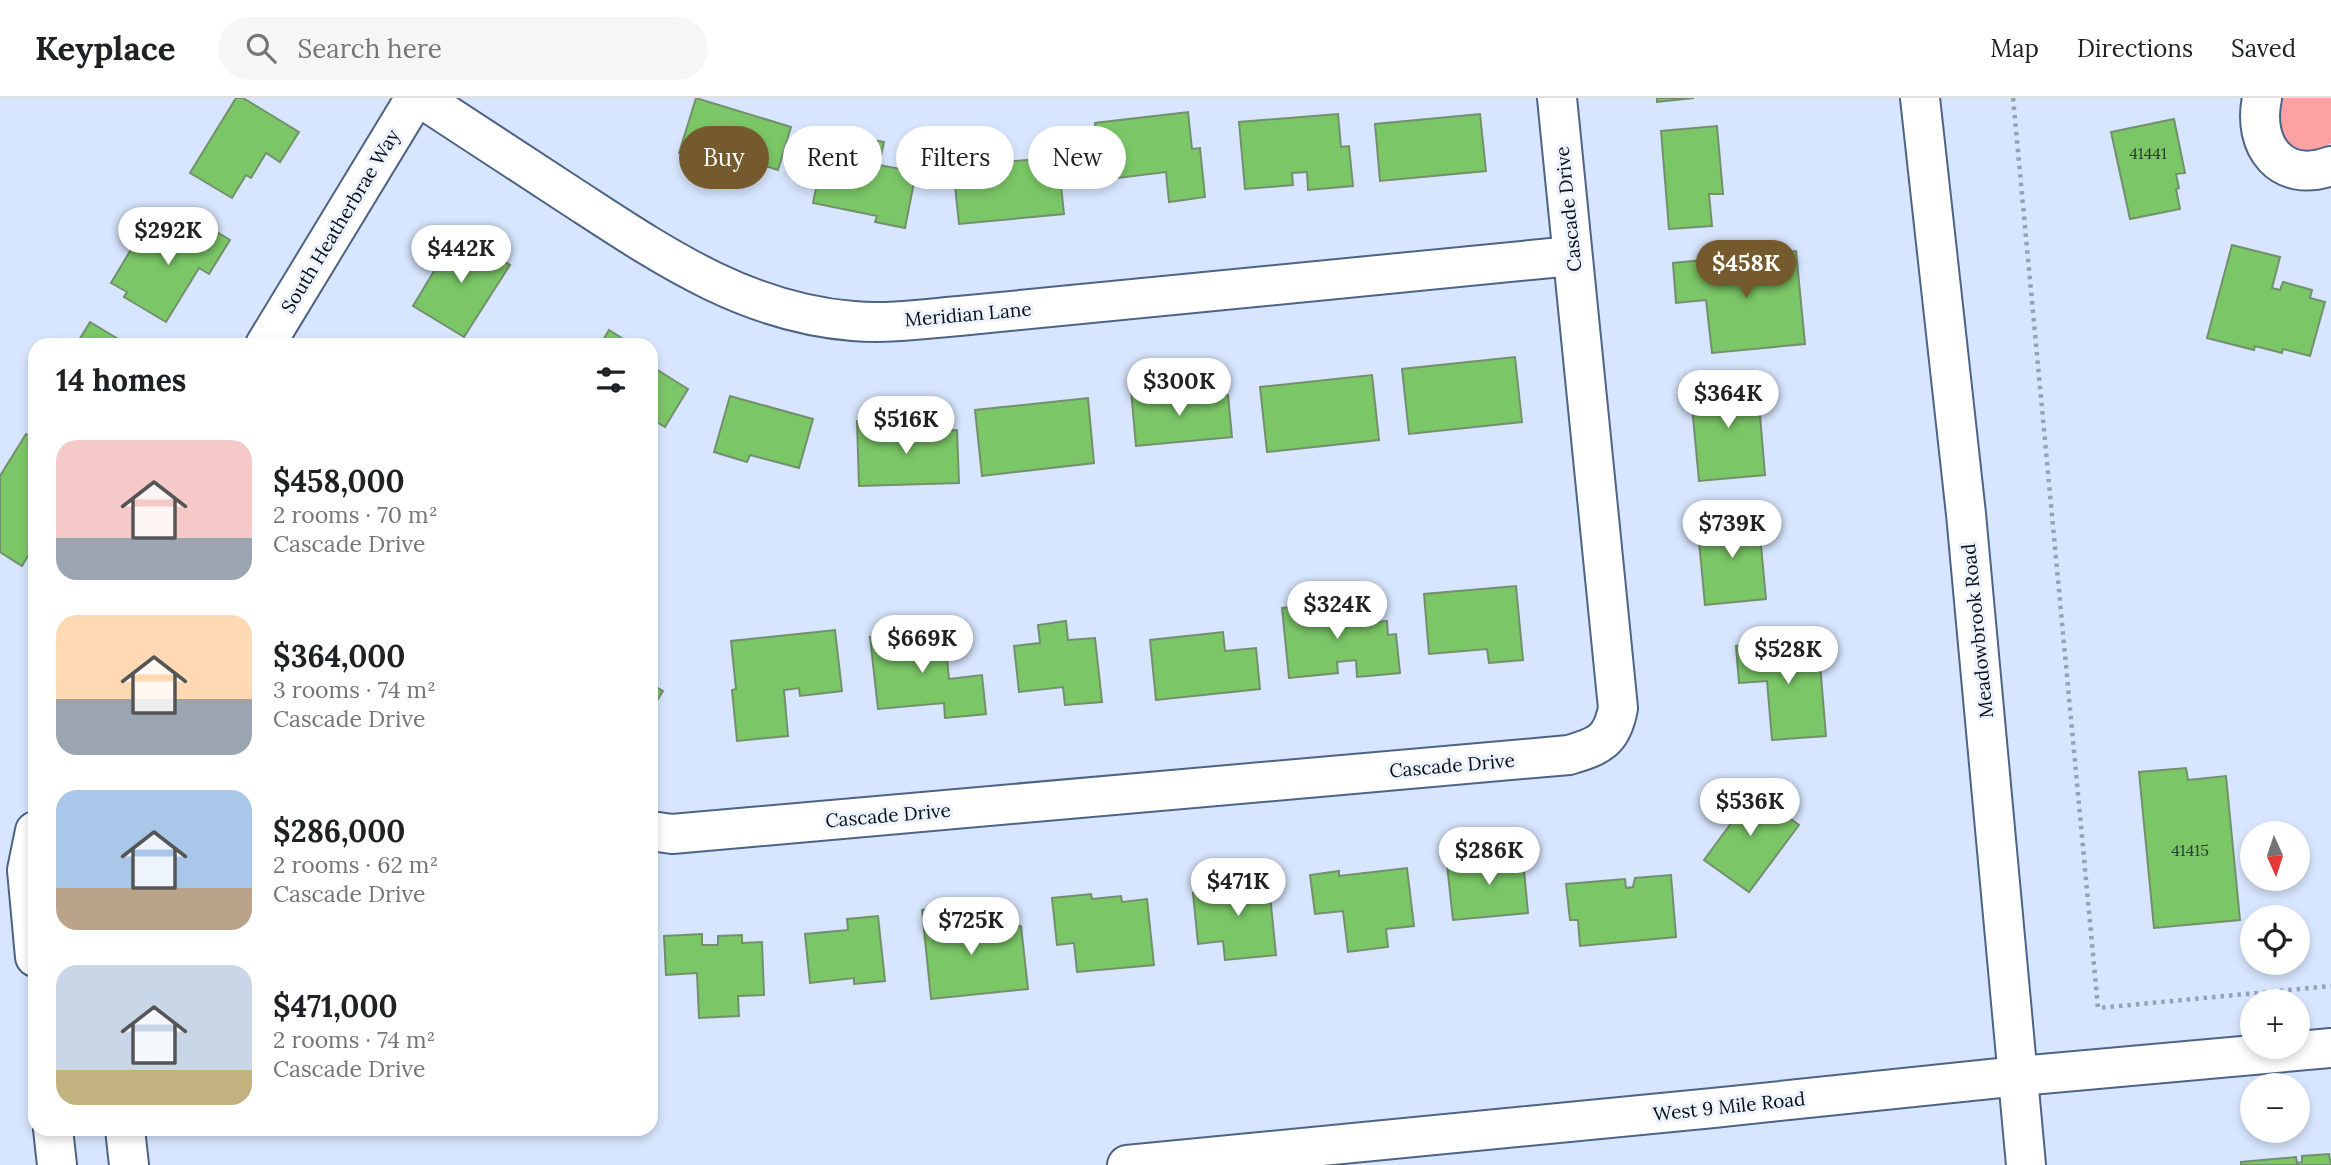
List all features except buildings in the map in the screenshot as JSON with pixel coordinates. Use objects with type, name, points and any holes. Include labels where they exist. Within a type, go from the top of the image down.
[{"type":"street","name":"South Heatherbrae Way","points":[[269,338],[415,98]]},
{"type":"street","name":"Meridian Lane","points":[[421,98],[675,263],[730,290],[812,315],[853,321],[903,321],[959,316],[1572,256]]},
{"type":"street","name":"Cascade Drive","points":[[658,832],[672,834],[1569,755],[1589,749],[1607,738],[1615,723],[1618,708],[1557,98]]},
{"type":"street","name":"Meadowbrook Road","points":[[1920,98],[1967,527],[2026,1165]]},
{"type":"street","points":[[2262,98],[2262,137],[2273,156],[2283,165],[2302,172],[2331,166]]},
{"type":"street","name":"West 9 Mile Road","points":[[1127,1165],[1435,1150],[2019,1076],[2331,1048]]},
{"type":"street","points":[[54,1136],[57,1165]]},
{"type":"street","points":[[126,1136],[129,1165]]},
{"type":"path","points":[[2013,98],[2098,1008],[2331,986]]},
{"type":"shaded area","points":[[2282,98],[2331,98],[2331,143],[2319,149],[2307,150],[2287,142],[2280,133],[2277,122],[2277,111]]}]
